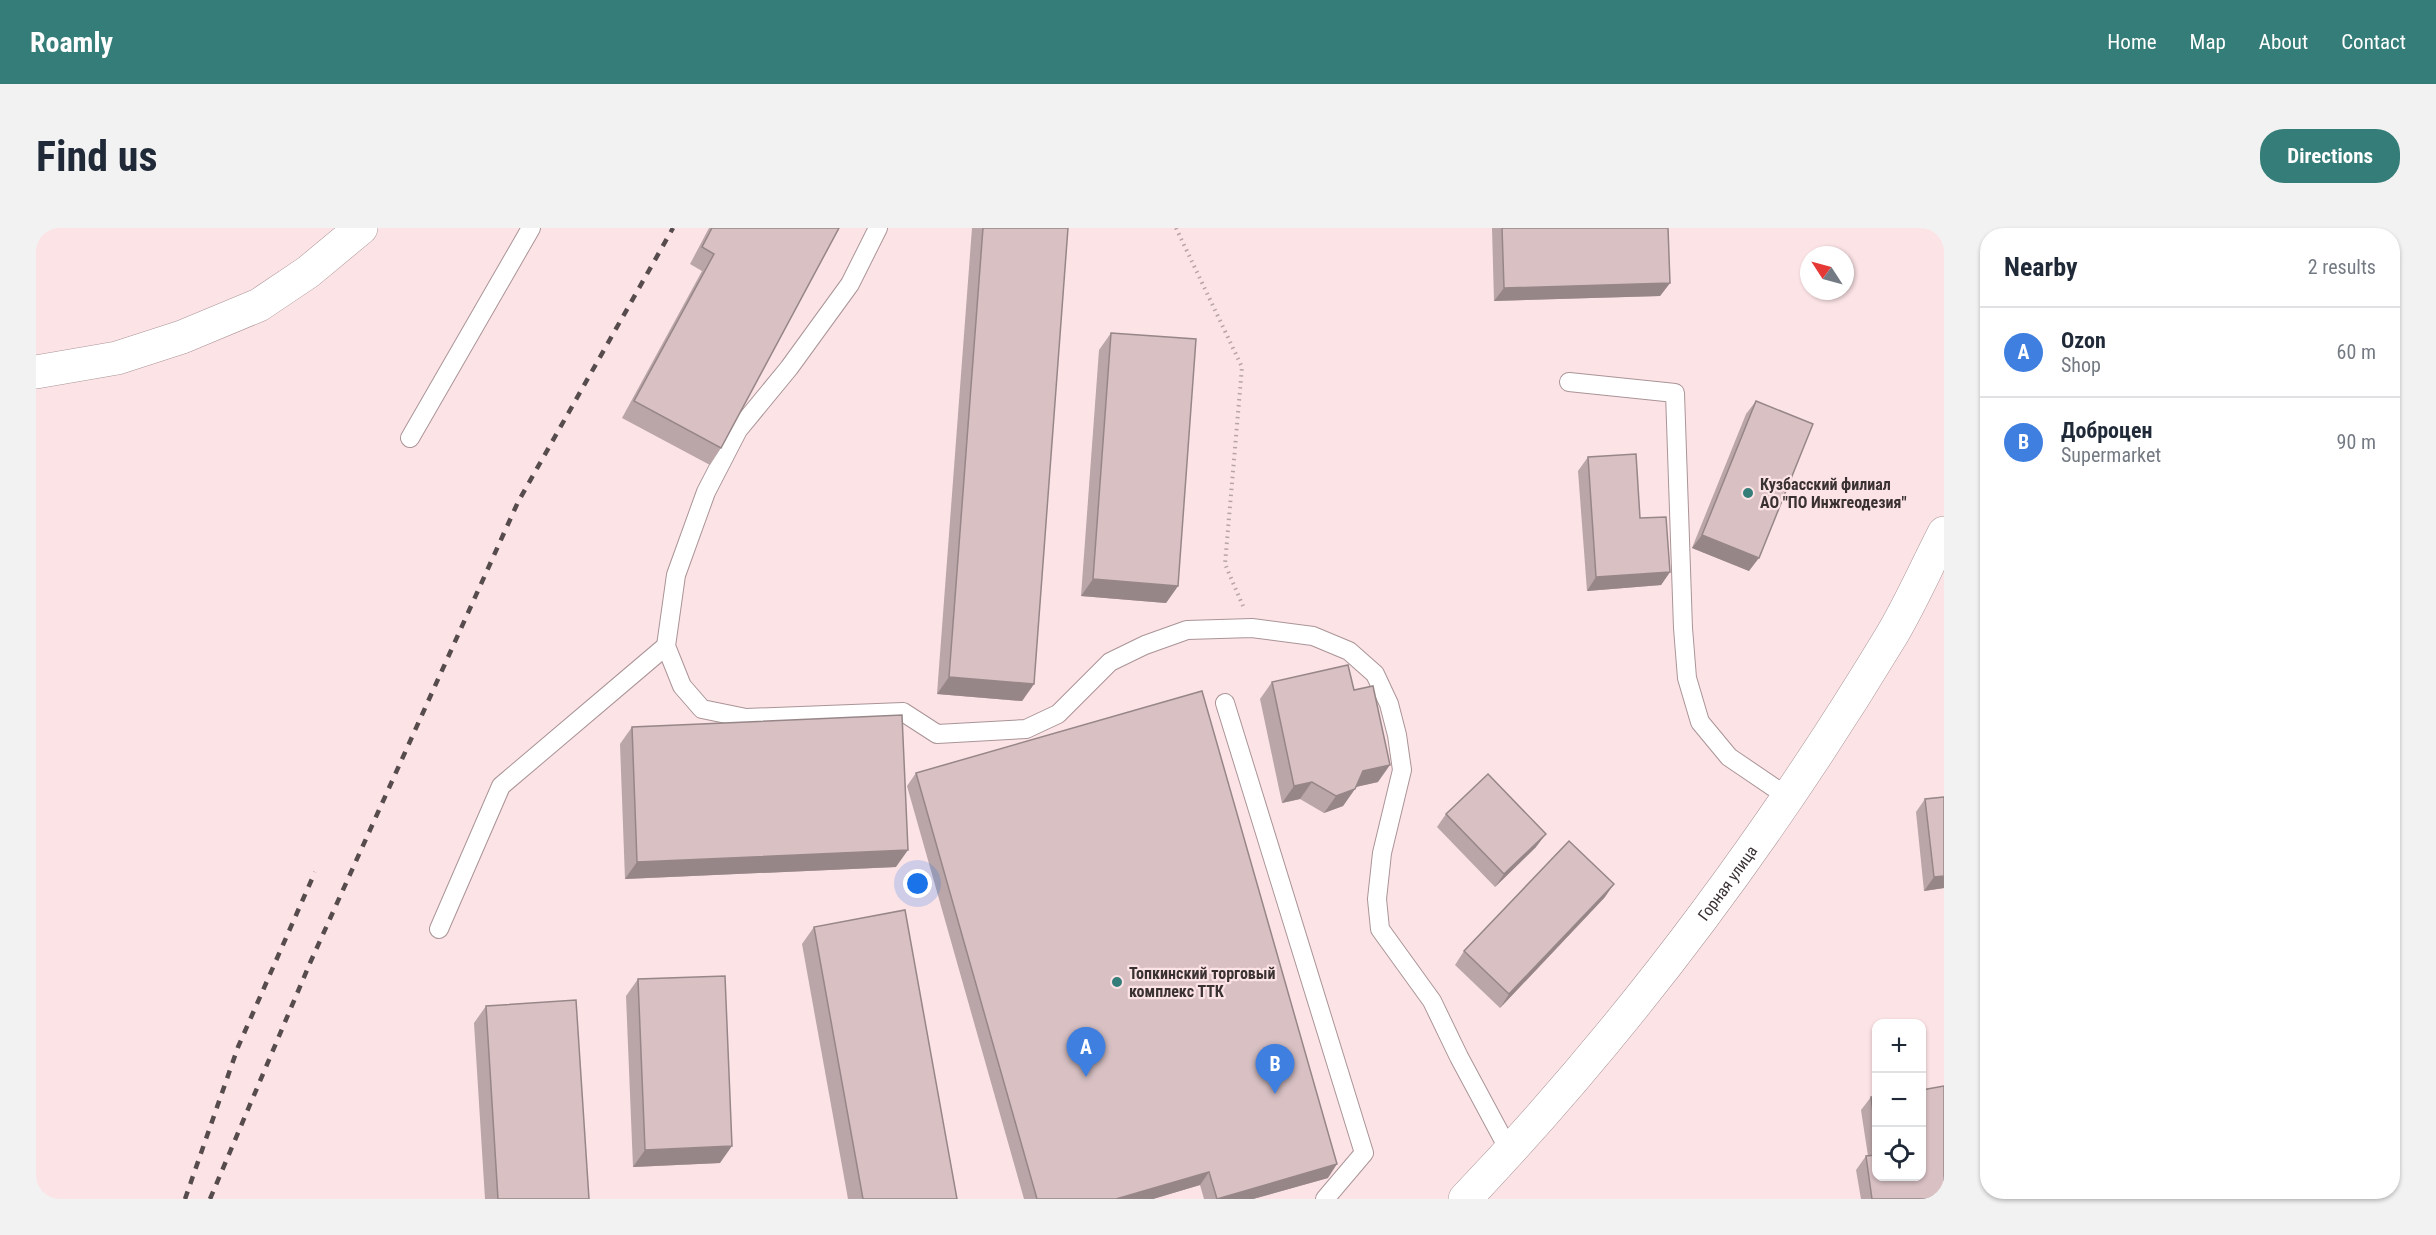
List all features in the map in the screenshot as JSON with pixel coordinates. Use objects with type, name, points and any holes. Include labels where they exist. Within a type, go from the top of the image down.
[{"type":"street","points":[[36,372],[117,358],[182,338],[259,305],[308,272],[361,228]]},
{"type":"street","name":"Горная улица","points":[[1465,1199],[1510,1152],[1671,958],[1788,797],[1891,636],[1944,533]]},
{"type":"lane","points":[[410,438],[531,228]]},
{"type":"lane","points":[[878,228],[850,284],[789,368],[738,430],[706,492],[676,575],[666,646],[682,686],[702,709],[746,718],[903,712],[937,734],[1026,729],[1058,714],[1110,662],[1145,645],[1187,630],[1252,628],[1313,636],[1349,651],[1375,674],[1389,704],[1397,735],[1402,770],[1382,853],[1377,899],[1380,930],[1432,1001],[1458,1057],[1510,1152]]},
{"type":"lane","points":[[1569,382],[1675,393],[1683,628],[1687,678],[1700,722],[1729,757],[1788,797]]},
{"type":"lane","points":[[439,929],[501,786],[666,646]]},
{"type":"lane","points":[[1225,703],[1364,1153],[1325,1199]]},
{"type":"path","points":[[1176,228],[1242,368],[1225,564],[1252,628]]},
{"type":"building","points":[[712,228],[839,228],[721,448],[634,401],[714,254],[702,247]]},
{"type":"building","points":[[983,228],[1068,228],[1034,684],[949,677]]},
{"type":"building","points":[[1502,228],[1668,228],[1670,283],[1504,288]]},
{"type":"building","points":[[1111,333],[1196,339],[1178,586],[1093,579]]},
{"type":"building","name":"Кузбасский филиал АО \"ПО Инжгеодезия\"","points":[[1756,401],[1813,424],[1759,558],[1702,535]]},
{"type":"building","points":[[1636,454],[1640,518],[1666,517],[1670,572],[1596,577],[1588,457]]},
{"type":"building","points":[[1348,665],[1354,690],[1373,686],[1390,765],[1363,771],[1355,789],[1336,796],[1312,782],[1294,786],[1272,682]]},
{"type":"building","name":"Топкинский торговый комплекс ТТК","points":[[1202,691],[1337,1164],[1217,1199],[1209,1172],[1116,1199],[1037,1199],[916,773]]},
{"type":"building","points":[[902,715],[908,850],[637,862],[632,727]]},
{"type":"building","points":[[1488,774],[1546,834],[1504,874],[1446,814]]},
{"type":"building","points":[[1944,797],[1944,876],[1934,877],[1925,799]]},
{"type":"building","points":[[1569,841],[1614,884],[1509,994],[1464,951]]},
{"type":"building","points":[[905,910],[957,1199],[863,1199],[814,927]]},
{"type":"building","points":[[725,976],[732,1146],[645,1150],[638,979]]},
{"type":"building","points":[[576,1000],[589,1199],[498,1199],[486,1006]]},
{"type":"building","points":[[1944,1086],[1944,1199],[1872,1199],[1866,1156],[1872,1155],[1872,1181],[1926,1181],[1926,1089]]},
{"type":"railway","points":[[210,1199],[310,963],[518,502],[673,228]]},
{"type":"railway","points":[[185,1199],[238,1047],[315,872]]},
{"type":"place","name":"Кузбасский филиал АО \"ПО Инжгеодезия\"","points":[[1748,493]]},
{"type":"place","name":"Топкинский торговый комплекс ТТК","points":[[1117,982]]},
{"type":"place","name":"Ozon","points":[[1086,1077]]},
{"type":"place","name":"Доброцен","points":[[1275,1094]]}]
